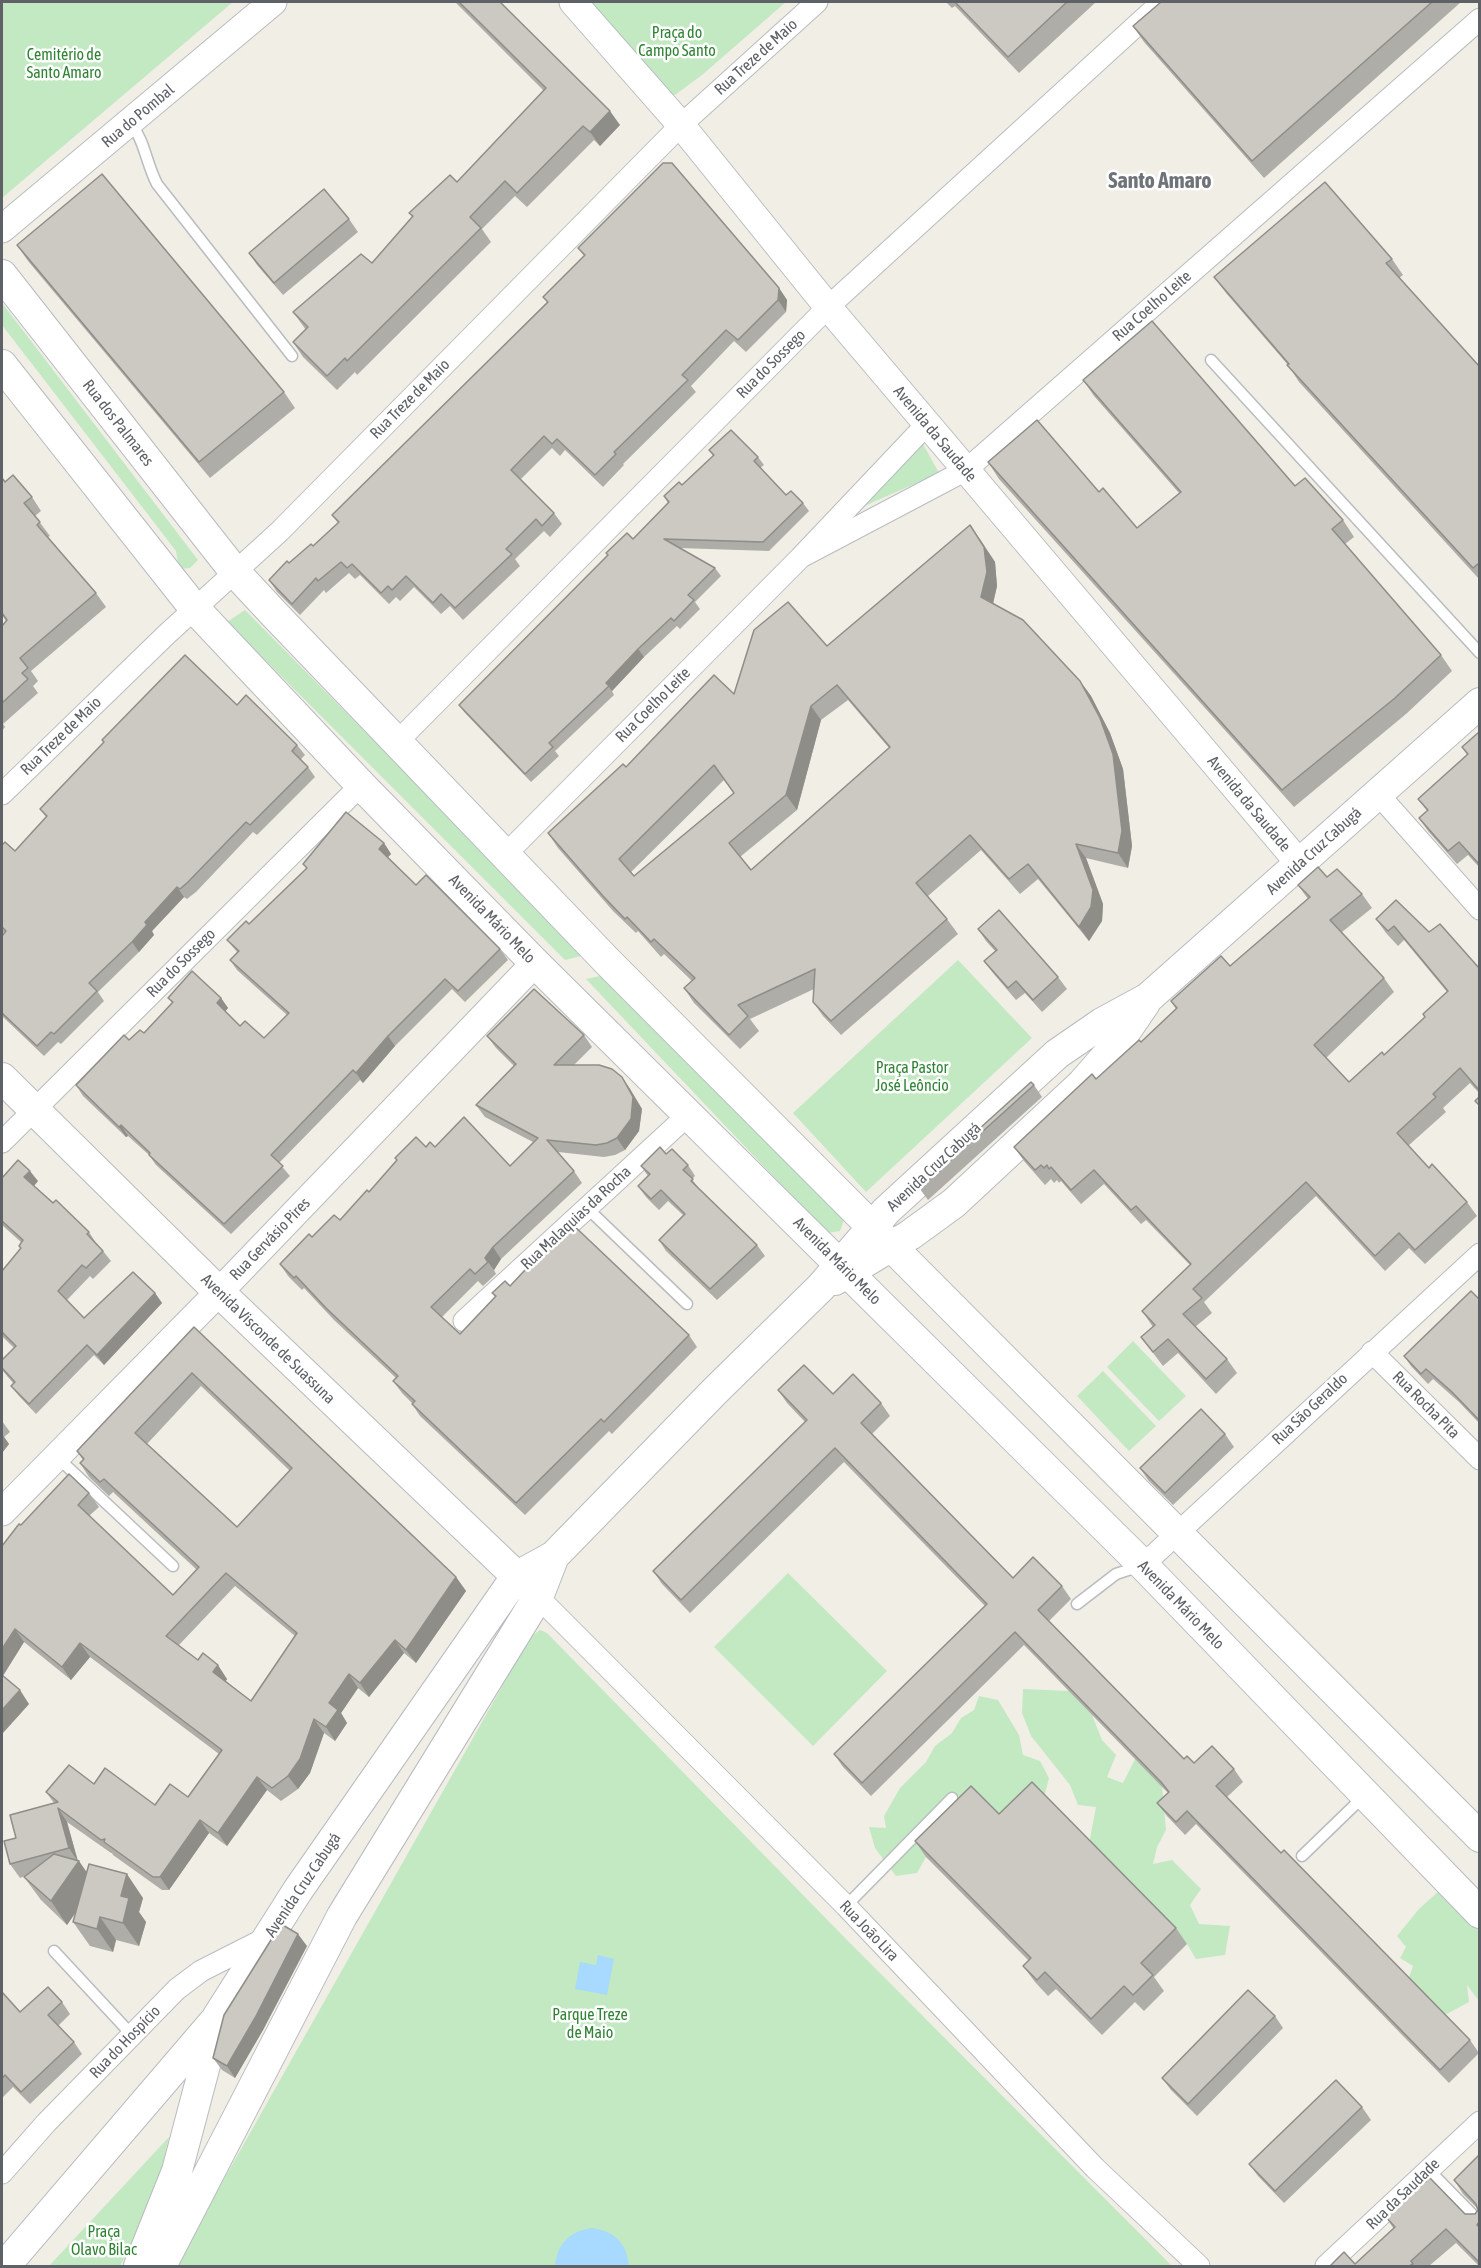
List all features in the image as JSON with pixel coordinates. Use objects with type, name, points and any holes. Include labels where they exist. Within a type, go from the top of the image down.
[{"type":"main road","name":"Rua dos Palmares","points":[[2,275],[235,572]]},
{"type":"main road","points":[[2,365],[195,609]]},
{"type":"main road","points":[[235,572],[615,969],[1177,1531],[1479,1837]]},
{"type":"main road","name":"Avenida Mário Melo","points":[[195,609],[361,785],[535,963],[1143,1565],[1479,1913]]},
{"type":"main road","name":"Avenida Cruz Cabugá","points":[[139,2266],[177,2171],[218,2016],[268,1936],[516,1576],[554,1556],[715,1391],[821,1287],[883,1236],[1057,1054],[1102,1023],[1148,998],[1479,703]]},
{"type":"main road","name":"Avenida Cruz Cabugá","points":[[883,1236],[954,1203],[1058,1108],[1117,1044],[1148,998]]},
{"type":"main road","name":"Avenida Visconde de Suassuna","points":[[2,1078],[219,1292],[538,1597]]},
{"type":"main road","name":"Avenida Cruz Cabugá","points":[[161,2266],[342,1916],[538,1597],[554,1556]]},
{"type":"main road","points":[[5,2266],[218,2016]]},
{"type":"street","name":"Rua do Pombal","points":[[2,229],[273,2]]},
{"type":"street","name":"Avenida da Saudade","points":[[573,2],[681,125],[828,307],[1300,864]]},
{"type":"street","name":"Rua Treze de Maio","points":[[2,794],[288,522],[681,125],[817,2]]},
{"type":"street","name":"Rua do Sossego","points":[[397,742],[828,307],[1162,2]]},
{"type":"street","name":"Rua Coelho Leite","points":[[801,557],[966,470],[1479,19]]},
{"type":"street","name":"Rua Coelho Leite","points":[[506,854],[801,557],[927,424]]},
{"type":"street","name":"Rua do Sossego","points":[[2,1142],[361,785]]},
{"type":"street","points":[[1378,794],[1479,909]]},
{"type":"street","name":"Rua Gervásio Pires","points":[[2,1512],[219,1292],[535,963]]},
{"type":"street","name":"Rua Malaquias da Rocha","points":[[464,1321],[688,1115]]},
{"type":"street","name":"Rua São Geraldo","points":[[1143,1565],[1177,1531],[1479,1254]]},
{"type":"street","name":"Rua Rocha Pita","points":[[1372,1352],[1479,1459]]},
{"type":"street","name":"Rua João Lira","points":[[538,1597],[846,1906],[1095,2168],[1198,2266]]},
{"type":"street","name":"Rua do Hospício","points":[[2,2174],[46,2123],[177,1989],[201,1971],[268,1936]]},
{"type":"street","name":"Rua da Saudade","points":[[1326,2266],[1479,2122]]},
{"type":"lane","points":[[130,122],[140,135],[149,168],[157,184],[292,356]]},
{"type":"lane","points":[[1211,360],[1479,653]]},
{"type":"lane","points":[[586,1208],[687,1304]]},
{"type":"lane","points":[[56,1456],[173,1566]]},
{"type":"lane","points":[[1077,1604],[1116,1574],[1143,1565]]},
{"type":"lane","points":[[1302,1856],[1364,1796]]},
{"type":"lane","points":[[846,1906],[952,1798]]},
{"type":"lane","points":[[54,1950],[132,2035]]},
{"type":"lane","points":[[1428,2169],[1479,2222]]},
{"type":"green space","name":"Cemitério de Santo Amaro","points":[[2,2],[233,2],[2,198]]},
{"type":"green space","name":"Praça do Campo Santo","points":[[589,2],[786,2],[702,75],[675,95],[671,94]]},
{"type":"green space","points":[[2,303],[198,560],[190,568],[179,569],[176,551],[2,325]]},
{"type":"green space","points":[[923,444],[939,473],[860,508]]},
{"type":"green space","points":[[245,610],[585,955],[565,960],[227,622]]},
{"type":"green space","name":"Praça Pastor José Leôncio","points":[[958,960],[1032,1038],[866,1192],[793,1113]]},
{"type":"green space","points":[[605,975],[844,1220],[840,1231],[827,1233],[586,979]]},
{"type":"green space","points":[[1133,1341],[1186,1396],[1159,1421],[1107,1367]]},
{"type":"green space","points":[[1103,1371],[1156,1426],[1129,1451],[1077,1396]]},
{"type":"green space","points":[[788,1573],[887,1671],[813,1746],[714,1647]]},
{"type":"green space","name":"Parque Treze de Maio","points":[[540,1630],[547,1633],[845,1938],[1172,2266],[175,2266],[530,1637]]},
{"type":"green space","points":[[1023,1689],[1069,1691],[1092,1715],[1102,1740],[1116,1755],[1107,1777],[1123,1783],[1135,1759],[1162,1785],[1166,1830],[1157,1847],[1153,1864],[1172,1860],[1201,1889],[1190,1905],[1199,1924],[1230,1926],[1225,1955],[1196,1959],[1187,1944],[1089,1844],[1096,1807],[1078,1805],[1070,1785],[1031,1736],[1022,1713]]},
{"type":"green space","points":[[979,1696],[998,1700],[1019,1735],[1023,1755],[1040,1761],[1049,1778],[1044,1798],[926,1857],[917,1873],[896,1876],[875,1848],[869,1827],[886,1828],[884,1816],[900,1788],[926,1762],[935,1746],[952,1733],[961,1718],[974,1710]]},
{"type":"green space","points":[[1441,1889],[1479,1930],[1479,2001],[1467,1985],[1469,2002],[1443,2016],[1408,1980],[1413,1966],[1400,1958],[1406,1947],[1397,1936],[1419,1909]]},
{"type":"green space","name":"Praça Olavo Bilac","points":[[169,2137],[157,2190],[140,2230],[120,2266],[49,2266]]},
{"type":"water","points":[[598,1955],[614,1959],[607,1995],[575,1989],[580,1962],[596,1965]]},
{"type":"water","points":[[592,2228],[607,2232],[618,2239],[628,2258],[629,2266],[555,2266],[556,2258],[566,2240],[577,2232]]},
{"type":"building","points":[[459,2],[500,2],[610,111],[590,132],[583,126],[517,193],[505,181],[470,217],[481,228],[347,361],[345,358],[327,376],[293,342],[308,327],[293,312],[361,254],[372,263],[413,216],[409,213],[450,175],[457,182],[546,88]]},
{"type":"building","points":[[955,2],[1067,2],[1008,57]]},
{"type":"building","points":[[1161,2],[1432,2],[1252,161],[1133,26]]},
{"type":"building","points":[[663,163],[672,163],[779,288],[778,300],[738,340],[726,330],[682,375],[688,380],[614,452],[616,454],[595,475],[557,439],[552,444],[544,436],[511,470],[554,513],[542,526],[536,519],[506,549],[512,554],[455,608],[441,594],[433,603],[406,576],[392,590],[388,586],[381,593],[352,564],[347,568],[341,562],[318,581],[316,578],[292,604],[269,580],[287,561],[289,563],[311,544],[313,546],[339,522],[332,515],[548,302],[543,297],[585,255],[578,248]]},
{"type":"building","points":[[102,174],[284,392],[199,462],[17,245]]},
{"type":"building","points":[[1325,182],[1392,259],[1386,263],[1479,366],[1479,563],[1473,568],[1287,365],[1289,364],[1214,277]]},
{"type":"building","points":[[324,189],[349,219],[274,283],[249,253]]},
{"type":"building","points":[[1152,321],[1295,486],[1305,478],[1343,520],[1332,529],[1441,655],[1395,698],[1282,790],[988,462],[1037,420],[1099,492],[1103,488],[1137,528],[1181,492],[1083,380]]},
{"type":"building","points":[[731,430],[758,457],[754,461],[786,495],[791,491],[803,503],[763,542],[664,539],[715,568],[688,595],[694,600],[674,621],[671,618],[638,649],[606,683],[609,686],[549,743],[553,747],[525,774],[459,705],[608,555],[606,553],[627,533],[633,539],[669,502],[664,496],[679,482],[682,485],[714,455],[709,450]]},
{"type":"building","points":[[13,475],[32,497],[24,503],[40,522],[37,525],[96,593],[20,658],[28,668],[22,673],[28,679],[2,703],[2,626],[7,620],[2,613],[2,478],[5,482]]},
{"type":"building","points":[[970,525],[984,547],[987,572],[981,597],[1023,620],[1080,681],[1100,718],[1113,754],[1122,831],[1118,853],[1076,844],[1093,890],[1091,907],[1079,927],[1028,864],[1009,879],[970,835],[916,883],[947,919],[831,1021],[813,1002],[815,969],[738,1005],[748,1016],[729,1035],[684,988],[695,978],[654,939],[651,942],[627,917],[625,919],[548,833],[623,764],[626,767],[714,675],[734,694],[754,630],[788,602],[827,646]],"holes":[[[837,685],[890,747],[751,870],[729,843],[786,795],[811,706]],[[714,765],[734,793],[634,876],[619,859]]]},
{"type":"building","points":[[185,655],[237,705],[246,695],[297,745],[292,751],[308,767],[250,825],[246,822],[188,882],[180,889],[177,887],[145,922],[147,925],[132,942],[89,983],[97,991],[54,1034],[51,1032],[37,1046],[2,1013],[2,936],[6,931],[2,927],[2,845],[5,842],[15,851],[47,816],[40,809],[104,742],[102,740]]},
{"type":"building","points":[[1479,732],[1479,864],[1459,842],[1448,851],[1419,818],[1428,810],[1418,799],[1468,754],[1462,747]]},
{"type":"building","points":[[346,812],[384,843],[379,849],[416,885],[426,875],[500,949],[458,991],[445,979],[388,1036],[356,1073],[353,1070],[271,1155],[283,1166],[224,1224],[76,1085],[124,1035],[129,1040],[140,1030],[144,1033],[173,1002],[168,998],[192,971],[221,998],[217,1003],[240,1026],[245,1021],[264,1038],[289,1013],[230,960],[239,951],[227,940],[246,921],[249,924],[307,868],[303,864]]},
{"type":"building","points":[[1318,867],[1327,877],[1337,869],[1362,894],[1330,920],[1384,978],[1314,1045],[1349,1082],[1382,1052],[1384,1055],[1425,1017],[1423,1014],[1448,991],[1394,926],[1388,931],[1376,919],[1396,900],[1429,932],[1440,924],[1479,968],[1479,1090],[1460,1068],[1433,1094],[1436,1097],[1397,1133],[1429,1168],[1432,1164],[1467,1202],[1415,1250],[1399,1233],[1375,1256],[1306,1182],[1193,1289],[1202,1298],[1183,1314],[1227,1359],[1206,1379],[1168,1339],[1153,1352],[1141,1337],[1155,1325],[1142,1311],[1191,1264],[1136,1206],[1131,1210],[1094,1170],[1071,1190],[1051,1167],[1049,1169],[1047,1165],[1044,1168],[1041,1165],[1035,1170],[1014,1147],[1092,1074],[1096,1079],[1139,1040],[1141,1042],[1177,1008],[1171,1001],[1221,956],[1230,966],[1310,897],[1298,885]]},
{"type":"building","points":[[999,910],[1058,977],[1033,1000],[1016,981],[1008,988],[984,961],[997,950],[978,929]]},
{"type":"building","points":[[534,989],[584,1035],[554,1065],[599,1065],[612,1069],[622,1077],[633,1097],[631,1119],[617,1138],[607,1143],[596,1145],[547,1140],[574,1171],[493,1247],[485,1258],[488,1262],[475,1274],[470,1269],[431,1307],[460,1334],[496,1296],[492,1293],[505,1281],[510,1286],[570,1222],[689,1335],[604,1422],[601,1419],[516,1503],[412,1404],[415,1401],[393,1381],[398,1376],[326,1308],[296,1276],[294,1278],[280,1264],[309,1234],[312,1237],[334,1215],[340,1220],[367,1190],[369,1192],[397,1160],[395,1158],[416,1137],[426,1147],[430,1142],[435,1147],[464,1117],[510,1166],[538,1138],[476,1105],[516,1064],[487,1036]]},
{"type":"building","points":[[1031,1082],[1034,1085],[920,1188],[917,1185]]},
{"type":"building","points":[[660,1147],[666,1154],[672,1149],[688,1165],[683,1170],[693,1179],[691,1181],[757,1245],[710,1289],[659,1240],[685,1214],[661,1190],[651,1199],[638,1186],[650,1174],[641,1166]]},
{"type":"building","points":[[18,1160],[30,1171],[24,1177],[53,1203],[56,1200],[89,1232],[87,1234],[103,1251],[86,1268],[82,1265],[58,1291],[84,1318],[133,1272],[155,1293],[97,1355],[87,1345],[29,1404],[11,1386],[15,1382],[2,1368],[2,1360],[16,1346],[2,1332],[2,1271],[21,1248],[19,1246],[23,1240],[2,1221],[2,1178]]},
{"type":"building","points":[[1471,1291],[1479,1299],[1479,1420],[1426,1369],[1421,1374],[1404,1356]]},
{"type":"building","points":[[194,1327],[456,1577],[406,1650],[395,1640],[360,1683],[349,1674],[329,1703],[338,1710],[326,1727],[314,1719],[300,1759],[288,1776],[272,1788],[257,1777],[218,1833],[200,1820],[160,1877],[153,1877],[104,1842],[105,1839],[101,1840],[58,1808],[69,1848],[10,1864],[4,1841],[16,1838],[10,1815],[58,1802],[46,1792],[69,1765],[94,1784],[105,1768],[155,1805],[170,1784],[188,1797],[222,1750],[80,1643],[62,1667],[15,1629],[2,1649],[2,1546],[19,1524],[21,1525],[69,1474],[89,1493],[78,1505],[173,1595],[199,1567],[104,1479],[100,1482],[80,1463],[84,1459],[77,1451]],"holes":[[[192,1373],[292,1468],[237,1527],[135,1433]],[[226,1573],[297,1633],[251,1701],[213,1672],[218,1665],[203,1653],[198,1660],[166,1636]]]},
{"type":"building","points":[[804,1365],[833,1394],[853,1374],[881,1403],[861,1423],[1013,1578],[1033,1557],[1062,1586],[1038,1610],[1184,1759],[1187,1756],[1194,1763],[1212,1746],[1234,1769],[1216,1786],[1281,1853],[1284,1850],[1470,2040],[1440,2070],[1187,1811],[1176,1822],[1157,1803],[1169,1792],[1161,1782],[1015,1632],[862,1783],[834,1754],[987,1604],[835,1448],[681,1600],[653,1571],[807,1420],[778,1390]]},
{"type":"building","points":[[1201,1409],[1225,1434],[1165,1493],[1140,1468]]},
{"type":"building","points":[[2,1675],[20,1690],[2,1710]]},
{"type":"building","points":[[1032,1782],[1176,1928],[1141,1963],[1153,1975],[1133,1995],[1124,1986],[1091,2019],[1045,1972],[1037,1980],[1023,1966],[1031,1958],[915,1841],[971,1786],[999,1814]]},
{"type":"building","points":[[54,1854],[79,1861],[51,1901],[24,1877]]},
{"type":"building","points":[[89,1864],[127,1874],[121,1896],[129,1898],[123,1923],[100,1917],[97,1929],[73,1922]]},
{"type":"building","points":[[281,1924],[298,1934],[255,2018],[227,2066],[213,2058],[224,2015]]},
{"type":"building","points":[[48,1987],[62,2002],[48,2015],[74,2042],[21,2092],[5,2075],[2,2078],[2,1992],[20,2012]]},
{"type":"building","points":[[1248,1990],[1275,2016],[1188,2104],[1162,2078]]},
{"type":"building","points":[[1336,2080],[1362,2107],[1275,2191],[1249,2164]]},
{"type":"building","points":[[1479,2155],[1479,2222],[1477,2225],[1479,2227],[1479,2262],[1446,2229],[1411,2261],[1413,2264],[1409,2266],[1330,2266],[1344,2252],[1355,2264],[1395,2227],[1385,2216],[1430,2178],[1465,2214],[1475,2214],[1478,2210],[1476,2204],[1454,2180]]},
{"type":"district","name":"Santo Amaro","points":[[1160,181]]}]
